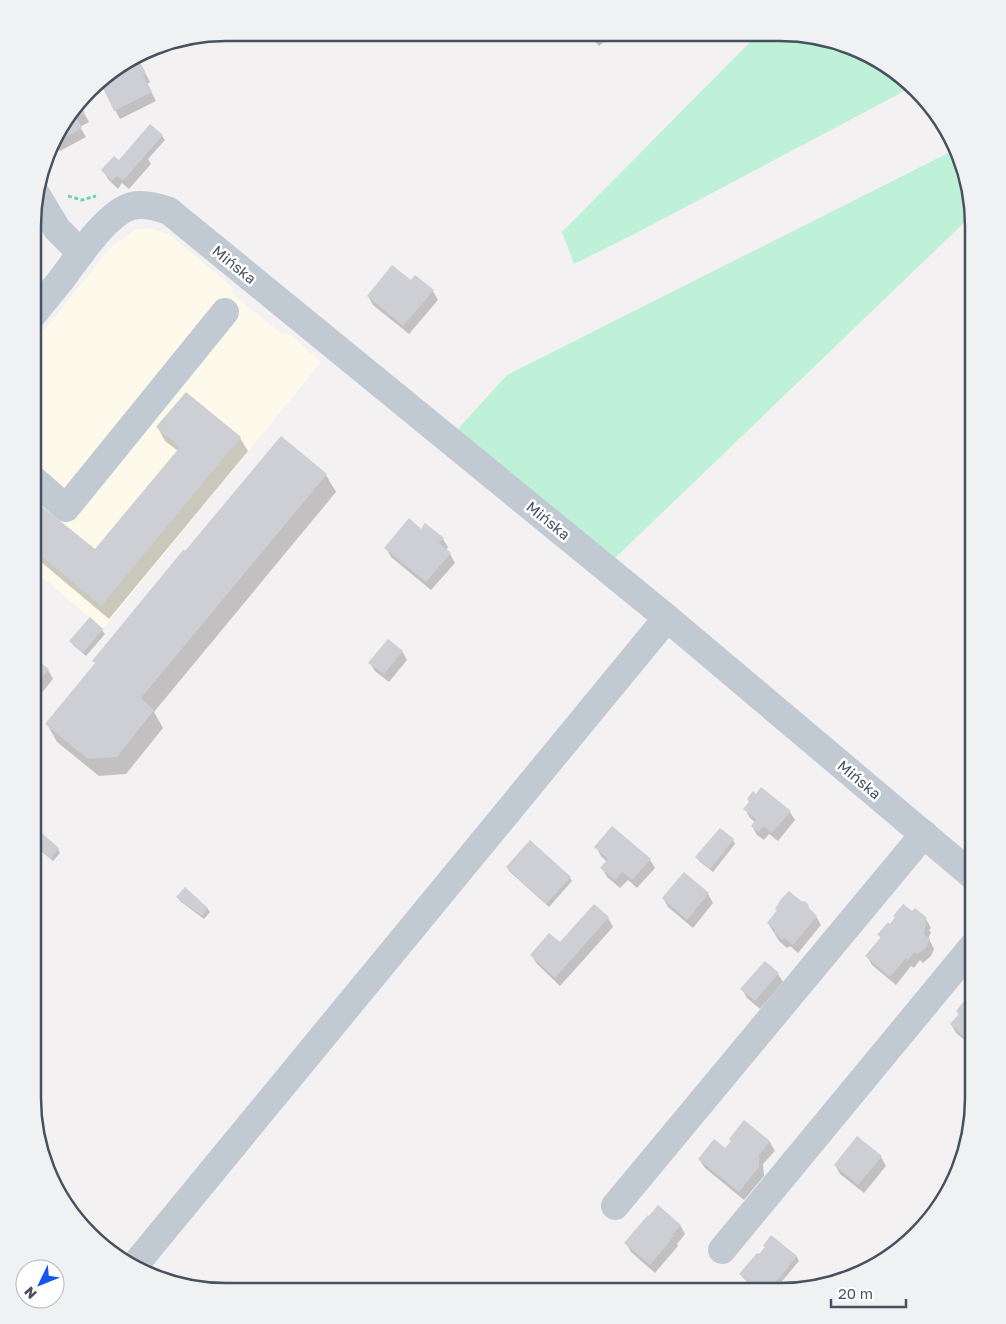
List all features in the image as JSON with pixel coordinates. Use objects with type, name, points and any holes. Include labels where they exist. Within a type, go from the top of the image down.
[{"type":"street","points":[[43,205],[57,229],[82,252]]},
{"type":"street","name":"Mińska","points":[[41,304],[102,228],[119,213],[130,207],[140,205],[169,211],[667,618],[965,869]]},
{"type":"street","points":[[41,486],[66,508],[225,312]]},
{"type":"street","points":[[139,1261],[667,618]]},
{"type":"street","points":[[615,1206],[924,834]]},
{"type":"street","points":[[722,1250],[965,956]]},
{"type":"shaded area","points":[[149,228],[169,234],[232,287],[232,294],[283,335],[289,334],[321,362],[103,629],[41,576],[41,334],[111,247],[135,230]]},
{"type":"green space","points":[[751,41],[804,43],[839,51],[862,60],[883,72],[906,90],[574,264],[562,232]]},
{"type":"green space","points":[[950,152],[961,190],[965,222],[612,561],[456,431],[507,375]]},
{"type":"building","points":[[140,62],[146,73],[143,75],[152,92],[114,111],[103,88],[123,72]]},
{"type":"building","points":[[83,109],[85,113],[77,117]]},
{"type":"building","points":[[76,118],[82,128],[64,138]]},
{"type":"building","points":[[150,124],[163,135],[123,181],[117,176],[112,181],[101,170],[114,156],[119,160]]},
{"type":"building","points":[[392,265],[411,280],[415,275],[434,290],[403,326],[367,296]]},
{"type":"building","points":[[186,392],[241,437],[101,606],[41,556],[41,506],[95,549],[180,447],[156,427]]},
{"type":"building","points":[[281,436],[327,474],[141,698],[154,710],[117,757],[88,759],[45,724],[95,663],[92,661],[184,549],[185,551]]},
{"type":"building","points":[[409,518],[421,529],[425,523],[444,538],[439,543],[451,553],[426,582],[384,548]]},
{"type":"building","points":[[90,617],[103,629],[83,653],[69,641]]},
{"type":"building","points":[[388,639],[403,651],[384,674],[368,663]]},
{"type":"building","points":[[41,663],[49,669],[41,678]]},
{"type":"building","points":[[761,787],[791,811],[772,833],[764,826],[758,832],[751,826],[756,819],[743,809],[749,802],[747,799],[753,791],[756,794]]},
{"type":"building","points":[[612,826],[651,859],[632,880],[622,872],[615,880],[600,868],[608,859],[594,847]]},
{"type":"building","points":[[720,828],[734,839],[710,869],[695,857]]},
{"type":"building","points":[[41,833],[59,848],[51,858],[41,850]]},
{"type":"building","points":[[530,840],[571,877],[546,904],[506,867]]},
{"type":"building","points":[[684,872],[709,893],[687,920],[662,898]]},
{"type":"building","points":[[185,887],[208,908],[202,916],[176,897]]},
{"type":"building","points":[[789,891],[808,904],[809,908],[817,916],[793,945],[784,938],[782,940],[767,923],[777,910],[775,909],[781,899]]},
{"type":"building","points":[[594,904],[609,917],[555,978],[530,955],[549,933],[560,942]]},
{"type":"building","points":[[903,904],[912,911],[915,908],[927,918],[924,934],[930,939],[925,949],[917,954],[915,952],[908,960],[906,958],[890,977],[865,956],[881,937],[877,935],[888,922],[890,924],[895,917],[893,916]]},
{"type":"building","points":[[765,961],[779,973],[755,1001],[740,989]]},
{"type":"building","points":[[965,1000],[965,1038],[950,1024],[959,1014],[956,1011]]},
{"type":"building","points":[[744,1120],[770,1141],[759,1155],[759,1167],[739,1192],[698,1159],[714,1139],[725,1148],[731,1141],[729,1139]]},
{"type":"building","points":[[857,1136],[882,1156],[858,1185],[834,1165]]},
{"type":"building","points":[[658,1205],[681,1225],[650,1265],[624,1243]]},
{"type":"building","points":[[771,1235],[797,1256],[775,1283],[750,1283],[739,1274],[757,1253],[759,1254],[765,1247],[763,1246]]}]
